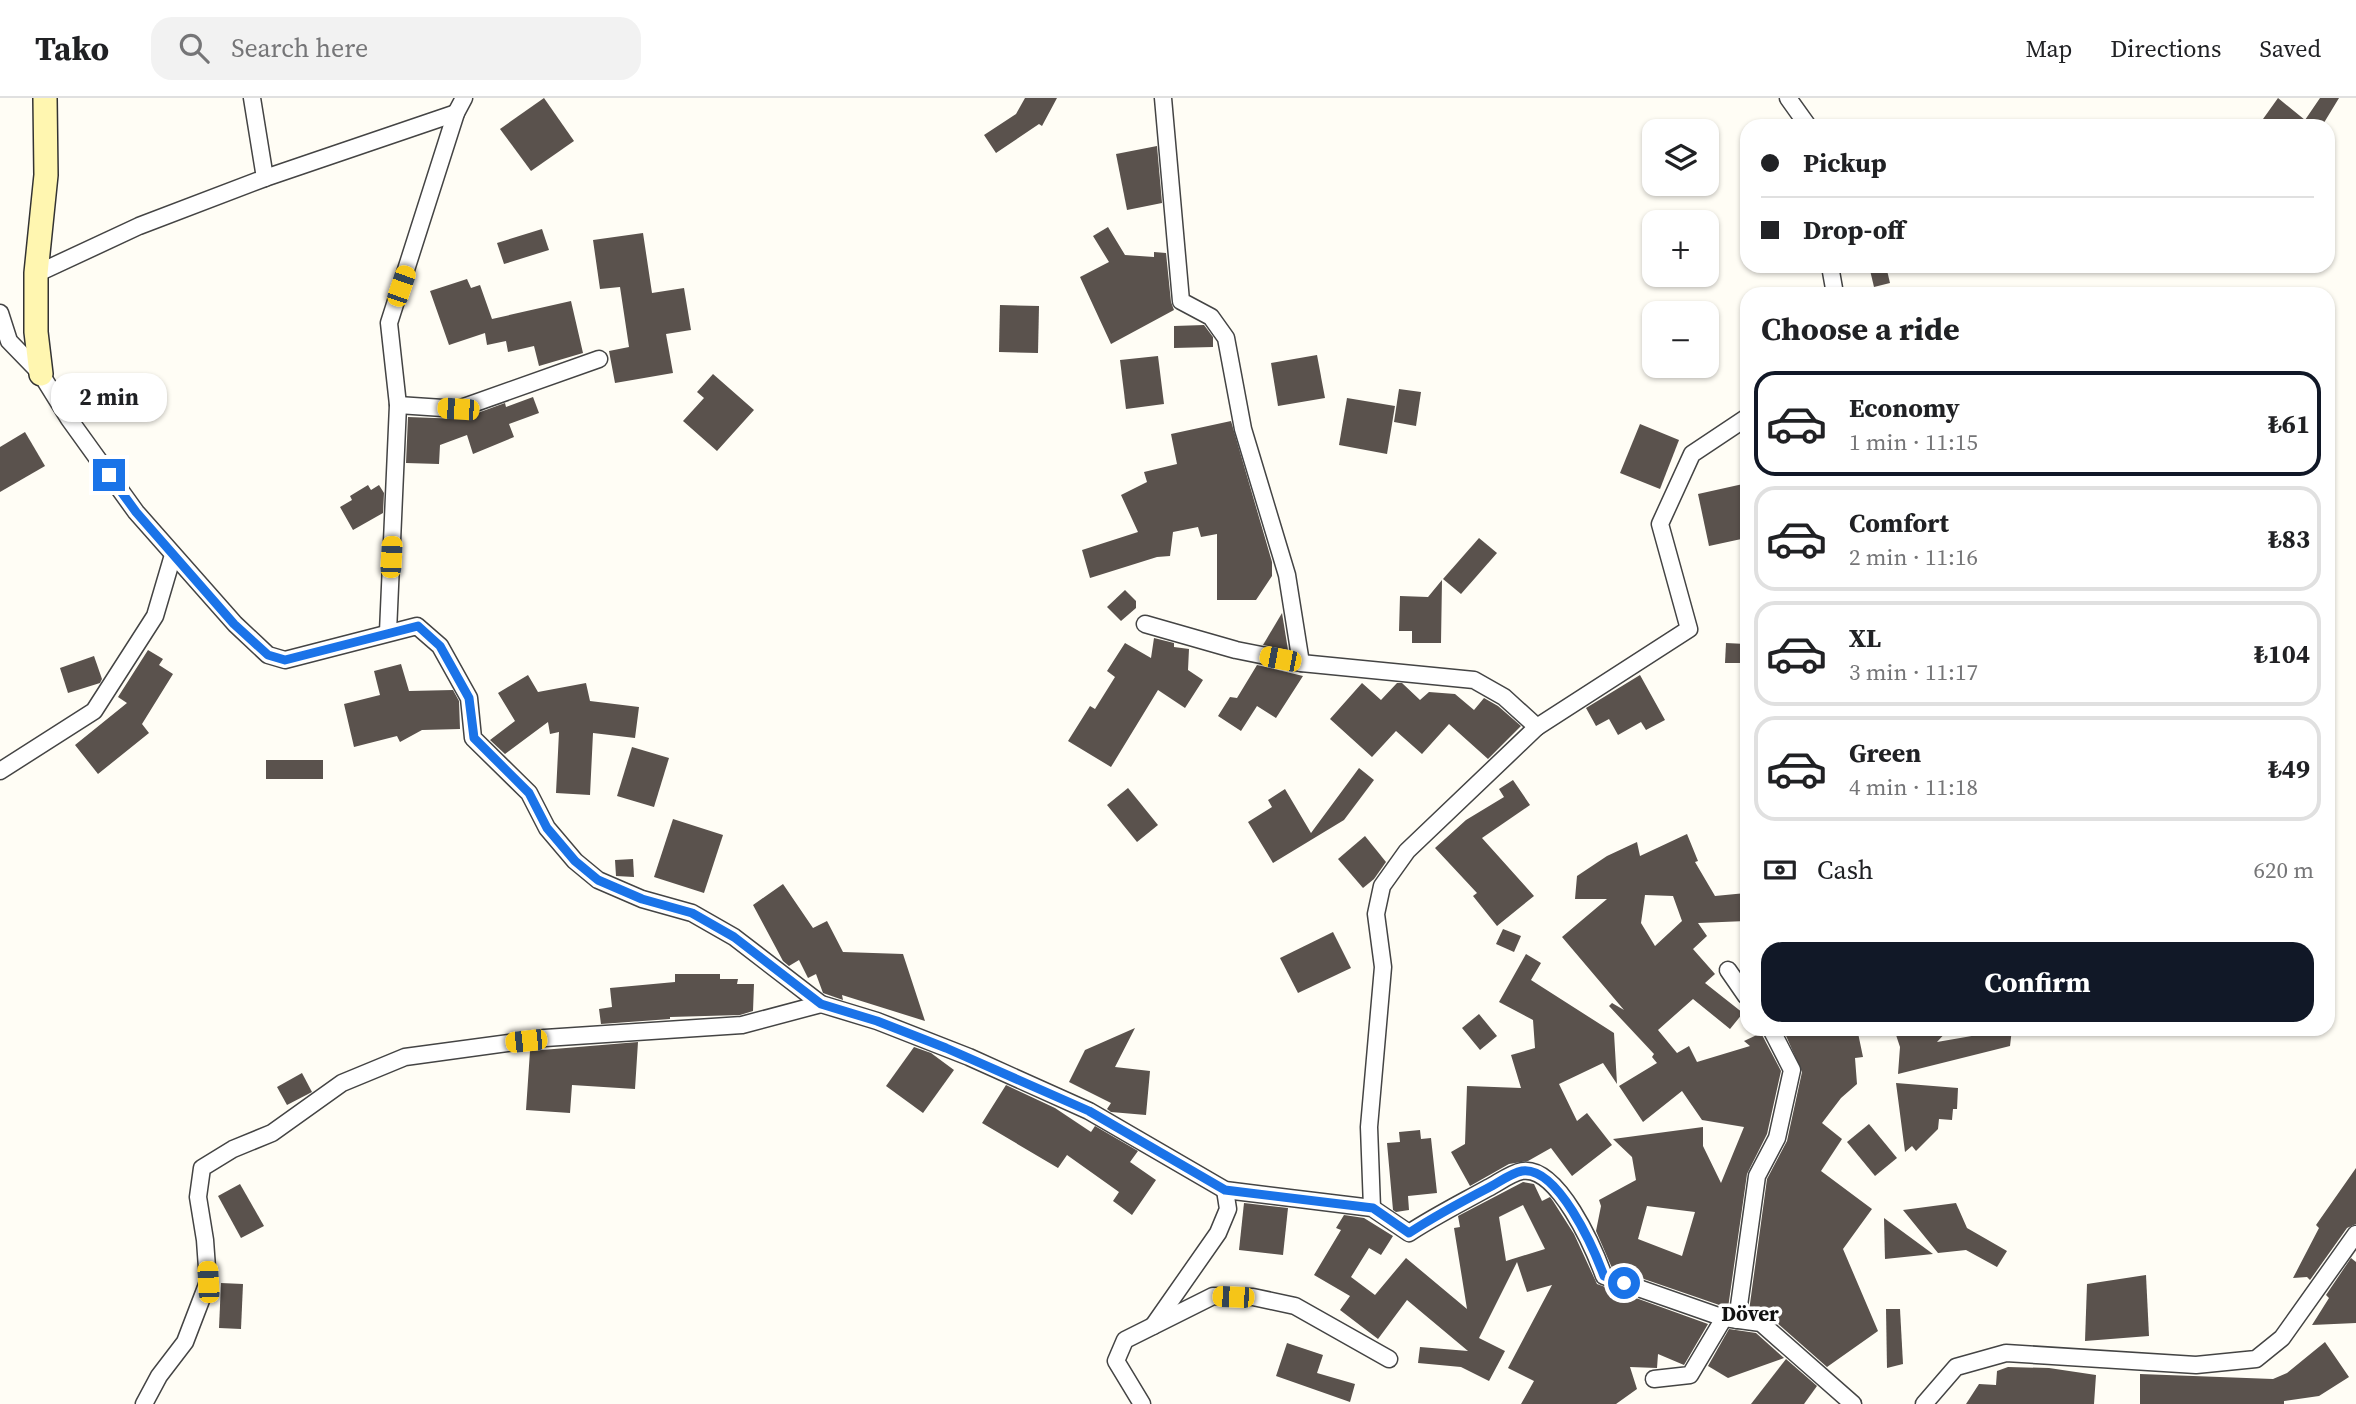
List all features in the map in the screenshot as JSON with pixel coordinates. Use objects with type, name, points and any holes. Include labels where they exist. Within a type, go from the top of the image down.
[{"type":"street","points":[[41,374],[36,332],[36,274],[46,175],[45,98]]},
{"type":"street","points":[[253,98],[265,178]]},
{"type":"street","points":[[387,632],[398,405],[389,323],[456,113],[464,98]]},
{"type":"street","points":[[1163,98],[1181,301],[1211,317],[1226,338],[1243,429],[1287,575],[1301,663]]},
{"type":"street","points":[[1788,98],[1803,119]]},
{"type":"street","points":[[36,274],[139,226],[265,178],[456,113]]},
{"type":"street","points":[[0,313],[9,341],[41,374],[69,419],[136,512],[234,624],[268,655],[285,660],[418,626],[440,646],[469,698],[474,738],[529,793],[547,828],[575,861],[598,880],[642,899],[692,913],[724,931],[821,1004],[877,1021],[1089,1111],[1225,1190],[1373,1208],[1409,1233],[1438,1214],[1523,1171],[1542,1175],[1564,1198],[1594,1251],[1604,1276],[1731,1319],[1761,1323],[1853,1404]]},
{"type":"street","points":[[398,405],[458,409],[599,359]]},
{"type":"street","points":[[1373,1208],[1369,1127],[1383,967],[1377,914],[1382,886],[1407,851],[1537,727],[1689,629],[1660,524],[1692,454],[1740,422]]},
{"type":"street","points":[[0,771],[94,711],[156,616],[173,555]]},
{"type":"street","points":[[1144,624],[1236,650],[1301,663],[1474,681],[1504,697],[1537,727]]},
{"type":"street","points":[[1728,970],[1740,987]]},
{"type":"street","points":[[144,1404],[159,1376],[185,1342],[208,1282],[198,1198],[202,1168],[233,1149],[272,1133],[342,1083],[405,1057],[545,1038],[742,1025],[821,1004]]},
{"type":"street","points":[[1654,1379],[1690,1375],[1731,1319],[1757,1176],[1777,1138],[1792,1070],[1775,1036]]},
{"type":"street","points":[[1153,1327],[1218,1233],[1228,1209],[1225,1190]]},
{"type":"street","points":[[1924,1404],[1956,1367],[2006,1353],[2196,1365],[2256,1359],[2282,1338],[2356,1234]]},
{"type":"street","points":[[1142,1404],[1116,1362],[1125,1340],[1213,1296],[1253,1297],[1295,1306],[1389,1359]]},
{"type":"building","points":[[544,98],[574,141],[531,171],[500,129]]},
{"type":"building","points":[[1025,98],[1057,98],[1042,126],[1039,124],[996,153],[984,135],[1016,114]]},
{"type":"building","points":[[2278,98],[2304,119],[2263,119]]},
{"type":"building","points":[[2320,98],[2339,98],[2326,119],[2306,119]]},
{"type":"building","points":[[1157,146],[1162,203],[1127,210],[1116,154]]},
{"type":"building","points":[[1108,227],[1125,255],[1154,257],[1154,252],[1166,253],[1174,310],[1111,344],[1080,277],[1109,262],[1093,236]]},
{"type":"building","points":[[542,229],[549,250],[504,264],[497,243]]},
{"type":"building","points":[[643,233],[652,293],[684,288],[691,330],[666,334],[673,373],[615,383],[609,351],[629,347],[620,287],[600,289],[593,240]]},
{"type":"building","points":[[1871,273],[1888,273],[1890,283],[1874,287]]},
{"type":"building","points":[[467,279],[471,288],[480,285],[492,319],[571,301],[583,353],[539,366],[534,346],[508,352],[506,341],[487,345],[485,333],[449,345],[430,291]]},
{"type":"building","points":[[1000,305],[1039,306],[1038,353],[999,352]]},
{"type":"building","points":[[1204,325],[1213,337],[1213,347],[1174,348],[1174,326]]},
{"type":"building","points":[[1317,355],[1325,398],[1278,406],[1271,363]]},
{"type":"building","points":[[1158,356],[1164,404],[1126,409],[1120,360]]},
{"type":"building","points":[[713,374],[754,410],[717,451],[683,421],[704,398],[697,392]]},
{"type":"building","points":[[1399,389],[1421,392],[1416,426],[1394,422]]},
{"type":"building","points":[[533,397],[539,413],[509,424],[514,437],[473,454],[467,435],[440,445],[439,464],[406,463],[408,417],[461,419],[505,403],[506,407]]},
{"type":"building","points":[[1347,398],[1395,406],[1387,454],[1339,445]]},
{"type":"building","points":[[1231,421],[1272,562],[1272,576],[1256,600],[1217,600],[1217,534],[1201,537],[1198,527],[1173,532],[1170,556],[1157,557],[1090,578],[1082,550],[1138,532],[1121,495],[1147,482],[1144,472],[1177,464],[1171,434]]},
{"type":"building","points":[[1640,424],[1679,440],[1660,489],[1620,473]]},
{"type":"building","points":[[25,432],[45,466],[0,492],[0,447]]},
{"type":"building","points":[[368,485],[371,490],[379,485],[384,493],[383,513],[353,530],[340,507],[352,500],[350,496]]},
{"type":"building","points":[[1740,485],[1740,539],[1709,546],[1698,494]]},
{"type":"building","points":[[1479,538],[1497,553],[1461,594],[1443,579]]},
{"type":"building","points":[[1442,580],[1441,643],[1412,643],[1412,631],[1399,631],[1400,596],[1428,597]]},
{"type":"building","points":[[1125,590],[1136,601],[1136,608],[1121,621],[1107,607]]},
{"type":"building","points":[[1282,613],[1288,650],[1263,645]]},
{"type":"building","points":[[1154,638],[1174,643],[1174,647],[1189,649],[1188,670],[1203,680],[1185,708],[1158,690],[1111,767],[1068,741],[1090,706],[1095,709],[1115,677],[1107,671],[1125,643],[1151,658]]},
{"type":"building","points":[[1726,643],[1740,644],[1740,663],[1725,663]]},
{"type":"building","points":[[148,650],[163,659],[159,665],[173,674],[142,724],[149,733],[98,774],[75,745],[127,703],[118,697]]},
{"type":"building","points":[[94,656],[102,679],[100,683],[68,693],[60,668]]},
{"type":"building","points":[[401,664],[409,691],[453,690],[459,701],[460,729],[422,730],[400,742],[397,736],[354,747],[344,704],[380,695],[374,671]]},
{"type":"building","points":[[1257,665],[1303,676],[1276,718],[1257,706],[1241,731],[1218,716],[1230,697],[1237,698]]},
{"type":"building","points":[[528,675],[538,692],[586,683],[590,701],[639,707],[635,738],[593,733],[590,795],[556,793],[559,732],[550,734],[548,722],[505,754],[490,740],[515,721],[498,693]]},
{"type":"building","points":[[1640,675],[1665,720],[1646,730],[1641,722],[1618,735],[1609,719],[1596,726],[1586,708]]},
{"type":"building","points":[[1362,683],[1381,700],[1397,683],[1402,683],[1420,700],[1429,692],[1455,694],[1474,710],[1484,698],[1521,726],[1488,759],[1449,724],[1422,754],[1396,731],[1372,757],[1330,719]]},
{"type":"building","points":[[632,747],[669,758],[654,807],[617,796]]},
{"type":"building","points":[[266,760],[323,760],[323,779],[266,779]]},
{"type":"building","points":[[1359,768],[1374,780],[1344,820],[1273,863],[1248,822],[1272,807],[1268,800],[1285,789],[1311,833]]},
{"type":"building","points":[[1513,780],[1530,805],[1482,838],[1534,896],[1497,926],[1473,896],[1477,893],[1435,848],[1466,820],[1504,797],[1499,789]]},
{"type":"building","points":[[1128,788],[1158,825],[1137,842],[1107,805]]},
{"type":"building","points":[[673,819],[723,835],[704,893],[654,877]]},
{"type":"building","points":[[1687,834],[1698,861],[1695,862],[1715,896],[1740,894],[1740,921],[1698,923],[1707,936],[1693,949],[1715,974],[1705,983],[1740,1011],[1740,1017],[1730,1029],[1693,999],[1658,1030],[1677,1053],[1689,1046],[1697,1062],[1750,1046],[1744,1041],[1763,1036],[1781,1071],[1767,1134],[1747,1174],[1728,1308],[1612,1268],[1596,1231],[1601,1206],[1599,1200],[1636,1180],[1632,1157],[1613,1139],[1703,1127],[1703,1146],[1721,1183],[1744,1127],[1702,1120],[1682,1091],[1643,1122],[1619,1086],[1657,1063],[1652,1057],[1654,1054],[1609,1006],[1612,1003],[1624,1010],[1562,937],[1607,899],[1575,899],[1577,876],[1607,856],[1637,842],[1640,856]],"holes":[[[1645,895],[1673,896],[1682,921],[1655,946],[1641,923]],[[1647,1206],[1695,1212],[1682,1256],[1638,1239]]]},
{"type":"building","points":[[1365,836],[1386,862],[1374,879],[1363,888],[1338,859]]},
{"type":"building","points":[[633,859],[634,877],[616,876],[615,860]]},
{"type":"building","points":[[783,884],[813,928],[827,921],[843,952],[903,954],[925,1021],[842,995],[843,1000],[823,993],[816,974],[808,978],[799,960],[789,966],[783,961],[753,905]]},
{"type":"building","points":[[1503,929],[1521,936],[1514,952],[1496,944]]},
{"type":"building","points":[[1333,932],[1351,968],[1298,993],[1280,958]]},
{"type":"building","points":[[1526,954],[1541,963],[1531,980],[1614,1033],[1617,1084],[1603,1063],[1559,1084],[1577,1121],[1587,1113],[1612,1145],[1572,1176],[1551,1148],[1528,1161],[1509,1164],[1470,1186],[1451,1152],[1465,1144],[1467,1086],[1521,1088],[1511,1055],[1535,1048],[1533,1020],[1499,1002]]},
{"type":"building","points":[[675,974],[720,974],[720,979],[738,979],[737,984],[754,984],[753,1011],[740,1015],[670,1017],[601,1024],[599,1009],[612,1007],[610,988],[675,982]]},
{"type":"building","points":[[1479,1014],[1497,1036],[1480,1050],[1462,1028]]},
{"type":"building","points":[[1135,1028],[1115,1067],[1150,1071],[1146,1115],[1111,1112],[1107,1109],[1111,1103],[1069,1082],[1085,1050]]},
{"type":"building","points":[[1786,1036],[1859,1036],[1863,1057],[1855,1058],[1857,1084],[1841,1098],[1822,1123],[1842,1139],[1821,1171],[1872,1209],[1843,1249],[1878,1331],[1827,1367],[1768,1315],[1749,1311],[1767,1179],[1787,1141],[1802,1072]]},
{"type":"building","points":[[1896,1036],[1943,1036],[1937,1042],[1972,1036],[2011,1036],[2010,1046],[1898,1074],[1900,1047]]},
{"type":"building","points":[[638,1042],[635,1089],[572,1085],[570,1113],[526,1110],[530,1051]]},
{"type":"building","points":[[914,1047],[931,1053],[954,1070],[923,1113],[886,1086]]},
{"type":"building","points":[[302,1073],[312,1092],[287,1105],[277,1087]]},
{"type":"building","points":[[1896,1083],[1958,1088],[1957,1109],[1953,1109],[1952,1120],[1939,1119],[1938,1129],[1916,1151],[1912,1146],[1905,1152]]},
{"type":"building","points":[[1006,1085],[1055,1108],[1091,1132],[1095,1126],[1138,1151],[1130,1162],[1156,1180],[1132,1215],[1113,1201],[1119,1192],[1067,1155],[1058,1168],[982,1123]]},
{"type":"building","points":[[1869,1124],[1897,1158],[1875,1176],[1847,1142]]},
{"type":"building","points":[[1420,1130],[1421,1139],[1431,1138],[1437,1193],[1408,1196],[1409,1210],[1396,1212],[1393,1210],[1387,1143],[1400,1142],[1399,1132]]},
{"type":"building","points":[[2356,1168],[2356,1224],[2347,1228],[2310,1280],[2307,1277],[2293,1278],[2319,1228],[2316,1225]]},
{"type":"building","points":[[1523,1182],[1534,1184],[1542,1201],[1550,1197],[1574,1234],[1597,1284],[1708,1324],[1684,1365],[1658,1354],[1657,1368],[1630,1367],[1637,1389],[1616,1404],[1521,1404],[1534,1381],[1508,1368],[1552,1285],[1527,1292],[1517,1262],[1479,1338],[1505,1351],[1489,1381],[1461,1367],[1418,1363],[1420,1347],[1468,1351],[1407,1300],[1378,1339],[1340,1310],[1350,1296],[1314,1275],[1341,1230],[1336,1228],[1344,1215],[1364,1218],[1393,1236],[1381,1255],[1369,1248],[1351,1277],[1375,1295],[1406,1258],[1467,1309],[1454,1228],[1460,1227],[1458,1216]],"holes":[[[1523,1205],[1545,1249],[1506,1261],[1499,1217]]]},
{"type":"building","points":[[240,1184],[264,1226],[241,1238],[218,1196]]},
{"type":"building","points":[[1244,1203],[1288,1208],[1283,1255],[1239,1250]]},
{"type":"building","points":[[1956,1203],[1967,1228],[2007,1251],[1997,1267],[1966,1250],[1938,1253],[1903,1210]]},
{"type":"building","points":[[1884,1218],[1933,1254],[1885,1259]]},
{"type":"building","points":[[2351,1258],[2356,1262],[2356,1323],[2312,1325],[2329,1298],[2326,1295]]},
{"type":"building","points":[[2146,1275],[2149,1336],[2085,1341],[2087,1284]]},
{"type":"building","points":[[221,1283],[243,1284],[241,1329],[219,1328]]},
{"type":"building","points":[[1886,1309],[1900,1309],[1903,1364],[1887,1368]]},
{"type":"building","points":[[1729,1329],[1756,1333],[1784,1358],[1728,1378],[1708,1366]]},
{"type":"building","points":[[2325,1342],[2349,1377],[2319,1396],[2284,1401],[2284,1404],[2140,1404],[2140,1374],[2273,1379],[2287,1373]]},
{"type":"building","points":[[1287,1343],[1323,1355],[1317,1373],[1355,1384],[1350,1402],[1276,1376]]},
{"type":"building","points":[[1786,1359],[1817,1386],[1804,1404],[1751,1404]]},
{"type":"building","points":[[2008,1367],[2049,1368],[2096,1375],[2094,1404],[1966,1404],[1979,1384],[1996,1385],[1997,1371]]},
{"type":"district","name":"Döver","points":[[1750,1314]]},
{"type":"route","points":[[109,475],[173,555],[234,624],[268,655],[285,660],[418,626],[440,646],[469,698],[474,738],[529,793],[547,828],[575,861],[598,880],[642,899],[692,913],[734,937],[821,1004],[877,1021],[946,1048],[1089,1111],[1225,1190],[1373,1208],[1409,1233],[1438,1214],[1523,1171],[1542,1175],[1564,1198],[1594,1251],[1604,1276],[1624,1283]]}]
